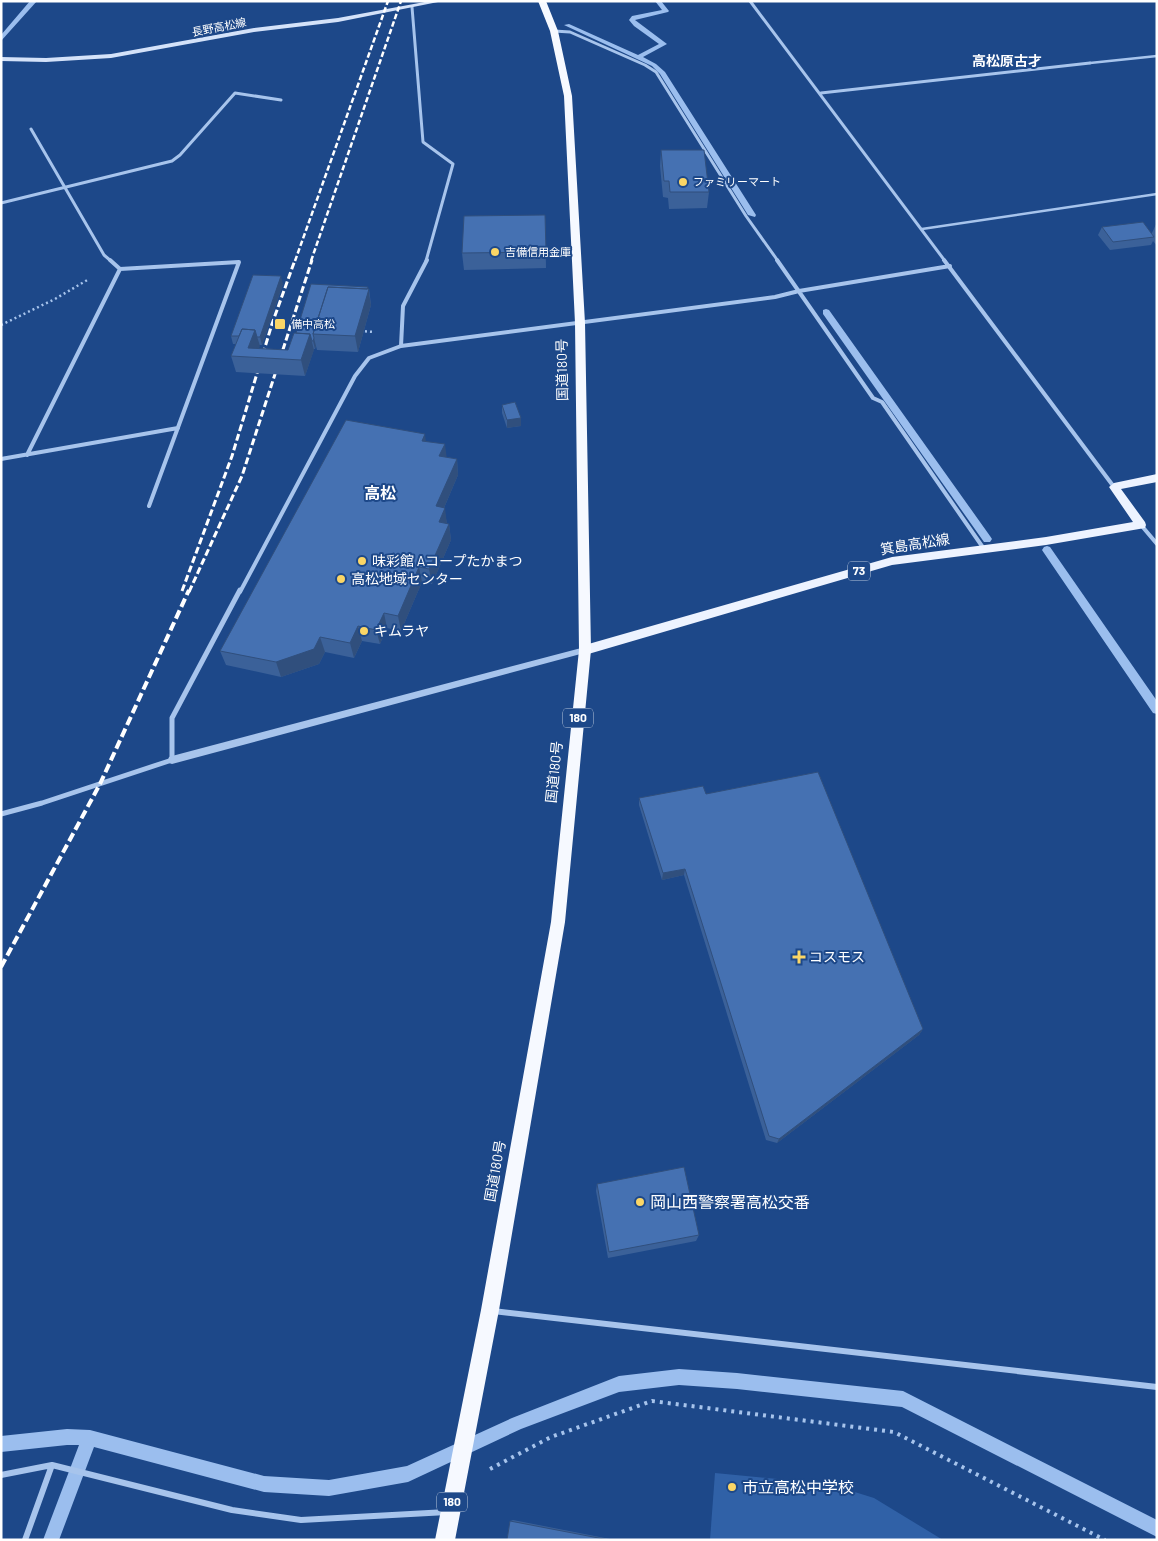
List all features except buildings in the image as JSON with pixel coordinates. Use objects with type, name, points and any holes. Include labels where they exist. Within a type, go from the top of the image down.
[{"type":"highway","name":"国道180号","points":[[445,1540],[490,1310],[558,922],[585,650],[580,323],[575,192],[568,96],[554,31],[542,1]]},
{"type":"main road","name":"長野高松線","points":[[1,59],[54,60],[111,56],[274,27],[338,20],[440,1]]},
{"type":"main road","points":[[1141,525],[1114,487],[1157,478]]},
{"type":"main road","name":"箕島高松線","points":[[585,650],[892,561],[1046,541],[1141,525]]},
{"type":"street","points":[[750,1],[821,93],[1114,487]]},
{"type":"street","points":[[401,346],[403,306],[428,258],[453,164],[423,142],[412,7]]},
{"type":"street","points":[[554,31],[570,32],[645,65],[656,72],[746,216],[873,398],[882,402],[984,549]]},
{"type":"street","points":[[821,93],[1090,63]]},
{"type":"street","points":[[1,203],[172,160],[180,155],[235,93],[281,100]]},
{"type":"street","points":[[30,129],[104,255],[120,269],[239,262],[149,506]]},
{"type":"street","points":[[172,760],[172,718],[355,376],[368,358],[401,346],[775,297],[798,291],[950,266]]},
{"type":"street","points":[[27,455],[120,269]]},
{"type":"street","points":[[1,459],[178,428]]},
{"type":"street","points":[[1141,525],[1157,544]]},
{"type":"street","points":[[1,814],[42,803],[172,760],[585,650]]},
{"type":"street","points":[[490,1310],[1157,1388]]},
{"type":"street","points":[[24,1540],[52,1465]]},
{"type":"street","points":[[1,1475],[52,1465],[232,1510],[301,1520],[450,1512]]},
{"type":"lane","points":[[1090,63],[1157,56]]},
{"type":"lane","points":[[922,229],[1157,194]]},
{"type":"path","points":[[1,325],[55,299],[113,263]]},
{"type":"path","points":[[354,331],[372,331],[401,346]]},
{"type":"path","points":[[455,1487],[551,1437],[652,1401],[894,1432],[1105,1540]]},
{"type":"shaded area","points":[[715,1473],[829,1484],[874,1498],[943,1540],[710,1540]]},
{"type":"waterway","points":[[1,39],[34,1]]},
{"type":"waterway","points":[[638,58],[664,44],[636,25],[632,20],[634,17],[666,11],[658,1]]},
{"type":"waterway","points":[[567,25],[638,58]]},
{"type":"waterway","points":[[638,58],[654,65],[663,73],[752,215]]},
{"type":"waterway","points":[[826,312],[987,539]]},
{"type":"waterway","points":[[1047,550],[1157,710]]},
{"type":"waterway","points":[[90,1438],[264,1484],[329,1488],[408,1474],[517,1423],[619,1384],[679,1377],[737,1381],[903,1399],[1157,1529]]},
{"type":"waterway","points":[[1,1444],[67,1437],[90,1438]]},
{"type":"waterway","points":[[51,1540],[90,1438]]},
{"type":"railway","points":[[295,261],[388,1]]},
{"type":"railway","points":[[311,261],[401,1]]},
{"type":"railway","points":[[182,591],[232,456],[272,324],[295,260]]},
{"type":"railway","points":[[189,592],[242,476],[312,260]]},
{"type":"railway","points":[[1,967],[100,784],[189,590]]},
{"type":"place","name":"ファミリーマート","points":[[683,182]]},
{"type":"place","name":"吉備信用金庫","points":[[495,252]]},
{"type":"place","name":"備中高松","points":[[280,324]]},
{"type":"place","name":"味彩館 Aコープたかまつ","points":[[362,561]]},
{"type":"place","name":"高松地域センター","points":[[341,579]]},
{"type":"place","name":"キムラヤ","points":[[364,631]]},
{"type":"place","name":"コスモス","points":[[799,957]]},
{"type":"place","name":"岡山西警察署高松交番","points":[[640,1202]]},
{"type":"place","name":"市立高松中学校","points":[[732,1487]]},
{"type":"district","name":"高松原古才","points":[[1007,61]]},
{"type":"district","name":"高松","points":[[380,493]]}]
